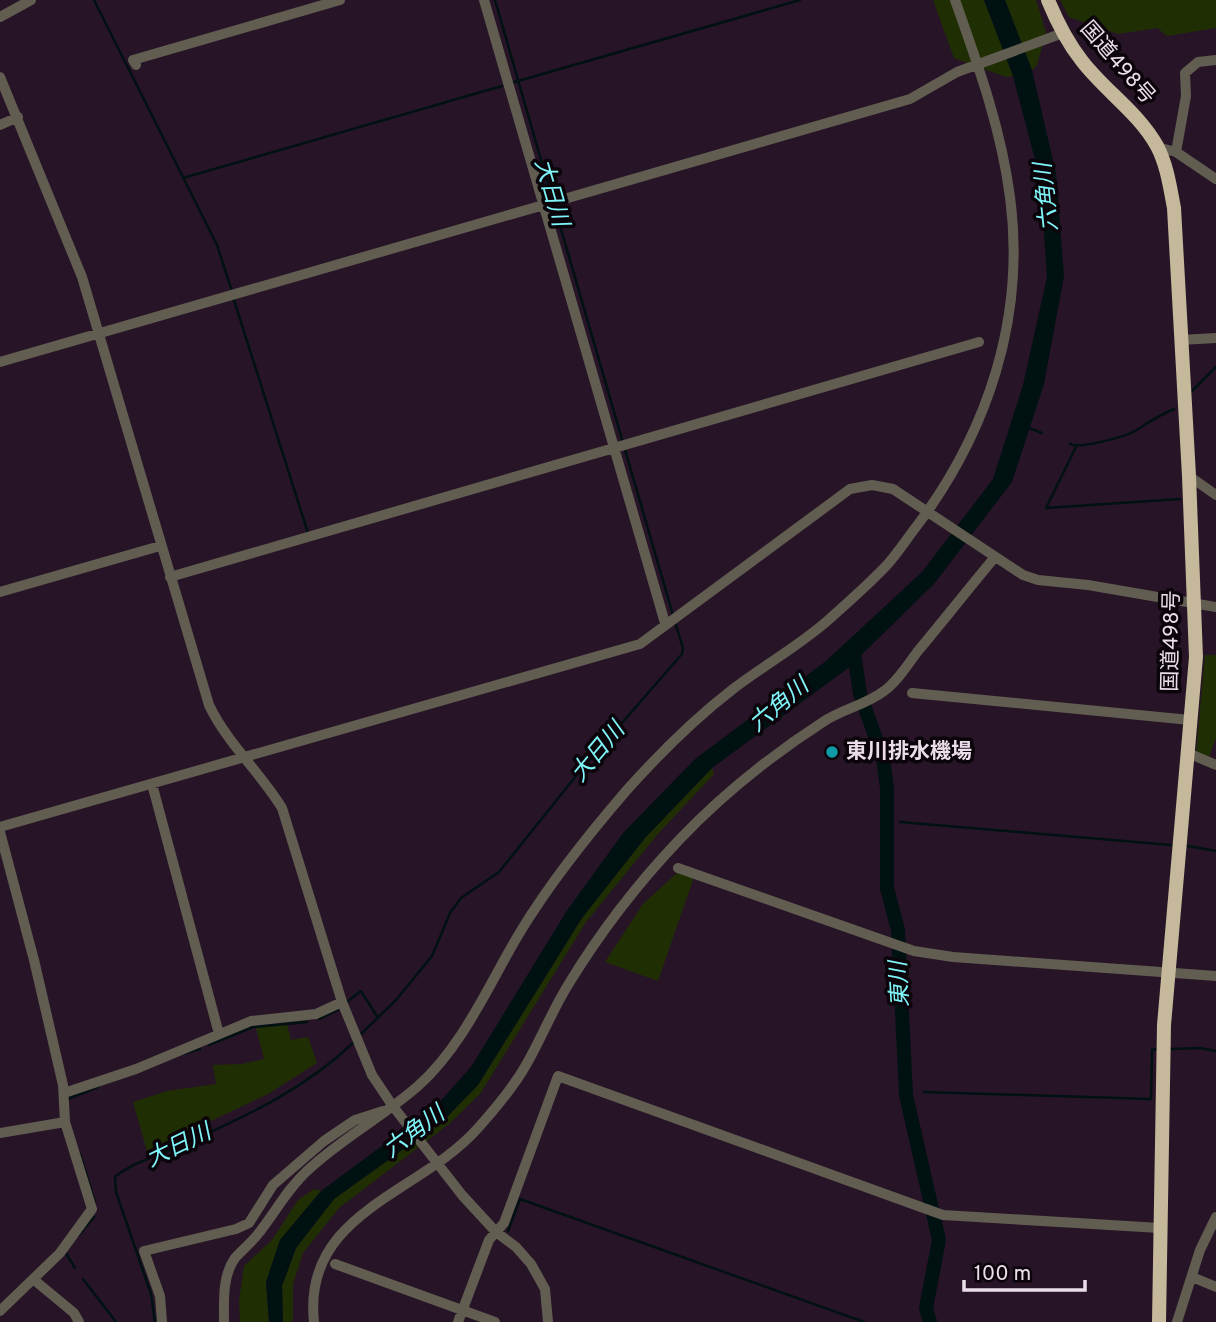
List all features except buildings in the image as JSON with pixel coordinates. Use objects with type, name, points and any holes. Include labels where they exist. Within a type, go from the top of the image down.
[{"type":"highway","name":"国道498号","points":[[1048,0],[1063,33],[1083,62],[1132,112],[1157,147],[1168,176],[1174,208],[1196,657],[1164,1025],[1159,1322]]},
{"type":"street","points":[[0,18],[31,0]]},
{"type":"street","points":[[135,65],[134,60],[341,0]]},
{"type":"street","points":[[484,0],[661,617],[665,623]]},
{"type":"street","points":[[224,1322],[226,1283],[234,1259],[258,1235],[280,1200],[311,1167],[392,1108],[438,1065],[474,1012],[547,891],[646,769],[700,716],[825,623],[887,564],[930,512],[947,484],[980,418],[999,366],[1013,296],[1014,237],[1010,197],[997,126],[979,64],[954,0]]},
{"type":"street","points":[[0,362],[910,99],[957,72],[1063,33]]},
{"type":"street","points":[[1176,152],[1186,96],[1185,73],[1198,62],[1216,60]]},
{"type":"street","points":[[0,77],[82,277],[209,705],[217,722],[282,808],[342,1002],[372,1075],[392,1108],[435,1162],[496,1232],[516,1247],[539,1276],[548,1301],[548,1322]]},
{"type":"street","points":[[0,125],[18,117]]},
{"type":"street","points":[[1157,147],[1176,152],[1216,179]]},
{"type":"street","points":[[1180,340],[1216,338]]},
{"type":"street","points":[[170,577],[979,342]]},
{"type":"street","points":[[1189,476],[1216,495]]},
{"type":"street","points":[[0,1311],[60,1252],[92,1209],[65,1122],[64,1093],[34,960],[0,829],[244,756],[640,644],[850,489],[872,485],[893,489],[1023,575],[1038,580],[1088,585],[1216,607]]},
{"type":"street","points":[[0,592],[160,546]]},
{"type":"street","points":[[314,1322],[313,1294],[316,1277],[334,1242],[365,1212],[475,1132],[503,1100],[525,1067],[567,987],[643,880],[681,838],[769,760],[824,721],[887,690],[993,556]]},
{"type":"street","points":[[912,693],[1190,720]]},
{"type":"street","points":[[1188,753],[1216,765]]},
{"type":"street","points":[[152,784],[219,1034]]},
{"type":"street","points":[[678,868],[909,949],[953,957],[1216,976]]},
{"type":"street","points":[[64,1093],[136,1069],[251,1021],[316,1014],[342,1002]]},
{"type":"street","points":[[458,1322],[489,1240],[504,1223],[558,1076],[943,1214],[1160,1228]]},
{"type":"street","points":[[162,1322],[160,1296],[144,1251],[236,1229],[248,1223],[273,1185],[324,1141],[355,1119],[392,1108]]},
{"type":"street","points":[[0,1133],[65,1122]]},
{"type":"street","points":[[1177,1322],[1200,1250],[1216,1217]]},
{"type":"street","points":[[335,1264],[495,1322]]},
{"type":"street","points":[[1192,1278],[1216,1287]]},
{"type":"street","points":[[33,1279],[74,1313],[79,1322]]},
{"type":"green space","points":[[933,0],[984,0],[1013,76],[1006,77],[954,58]]},
{"type":"green space","points":[[1005,0],[1036,0],[1046,32],[1037,65],[1032,70]]},
{"type":"green space","points":[[1060,0],[1216,0],[1216,28],[1167,36],[1157,28],[1118,34],[1069,17]]},
{"type":"green space","points":[[1205,655],[1216,655],[1216,738],[1209,757],[1196,753]]},
{"type":"green space","points":[[712,768],[714,774],[657,835],[586,922],[480,1094],[449,1124],[339,1208],[303,1253],[293,1284],[293,1319],[291,1322],[283,1322],[282,1286],[296,1248],[334,1199],[444,1120],[478,1085],[582,918],[645,838]]},
{"type":"green space","points":[[679,871],[694,877],[658,981],[605,962],[643,904]]},
{"type":"green space","points":[[287,1025],[291,1040],[308,1037],[317,1063],[268,1094],[147,1151],[133,1102],[167,1091],[216,1084],[213,1065],[242,1064],[264,1059],[256,1028]]},
{"type":"green space","points":[[314,1189],[321,1191],[280,1240],[266,1282],[269,1322],[240,1322],[239,1301],[244,1266],[272,1240],[298,1200]]},
{"type":"water","name":"六角川","points":[[984,0],[1005,0],[1032,70],[1056,173],[1064,276],[1044,384],[1012,482],[934,584],[847,669],[712,768],[645,838],[582,918],[478,1085],[444,1120],[334,1199],[296,1248],[282,1286],[283,1322],[269,1322],[266,1282],[280,1240],[321,1191],[437,1105],[471,1067],[566,912],[623,833],[695,759],[826,661],[922,572],[993,479],[1023,385],[1047,277],[1040,179],[1013,76]]},
{"type":"waterway","points":[[94,0],[217,245],[232,291]]},
{"type":"waterway","name":"大日川","points":[[495,0],[552,198]]},
{"type":"waterway","points":[[511,83],[800,0]]},
{"type":"waterway","points":[[183,178],[502,86]]},
{"type":"waterway","name":"大日川","points":[[554,205],[673,615]]},
{"type":"waterway","points":[[234,300],[308,533]]},
{"type":"waterway","points":[[1191,392],[1216,367]]},
{"type":"waterway","points":[[1070,444],[1092,444],[1122,436],[1174,409]]},
{"type":"waterway","points":[[1029,428],[1042,433]]},
{"type":"waterway","points":[[1076,447],[1046,508],[1180,499]]},
{"type":"waterway","name":"大日川","points":[[358,1037],[396,1000],[432,956],[450,913],[461,898],[499,872],[580,771],[682,654],[683,648],[675,622]]},
{"type":"waterway","name":"東川","points":[[853,646],[860,694],[883,758],[887,788],[887,888],[898,930],[906,1095],[939,1240],[926,1308],[930,1322]]},
{"type":"waterway","points":[[850,753],[877,741]]},
{"type":"waterway","points":[[900,822],[1171,845]]},
{"type":"waterway","points":[[1188,846],[1216,851]]},
{"type":"waterway","points":[[348,1001],[361,991],[378,1018]]},
{"type":"waterway","points":[[319,1019],[338,1010]]},
{"type":"waterway","points":[[209,1045],[253,1027],[307,1022]]},
{"type":"waterway","name":"大日川","points":[[155,1322],[151,1294],[116,1192],[115,1177],[137,1163],[178,1147],[271,1102],[314,1075],[354,1042]]},
{"type":"waterway","points":[[1171,1049],[1200,1048],[1216,1051]]},
{"type":"waterway","points":[[183,1054],[200,1049]]},
{"type":"waterway","points":[[924,1092],[1151,1099],[1152,1050],[1157,1049]]},
{"type":"waterway","points":[[68,1099],[98,1087]]},
{"type":"waterway","points":[[80,1154],[95,1202]]},
{"type":"waterway","points":[[508,1231],[520,1199],[864,1322]]},
{"type":"waterway","points":[[79,1235],[94,1217]]},
{"type":"waterway","points":[[66,1251],[75,1268]]},
{"type":"waterway","points":[[83,1279],[116,1322]]},
{"type":"place","name":"東川排水機場","points":[[832,752]]}]
